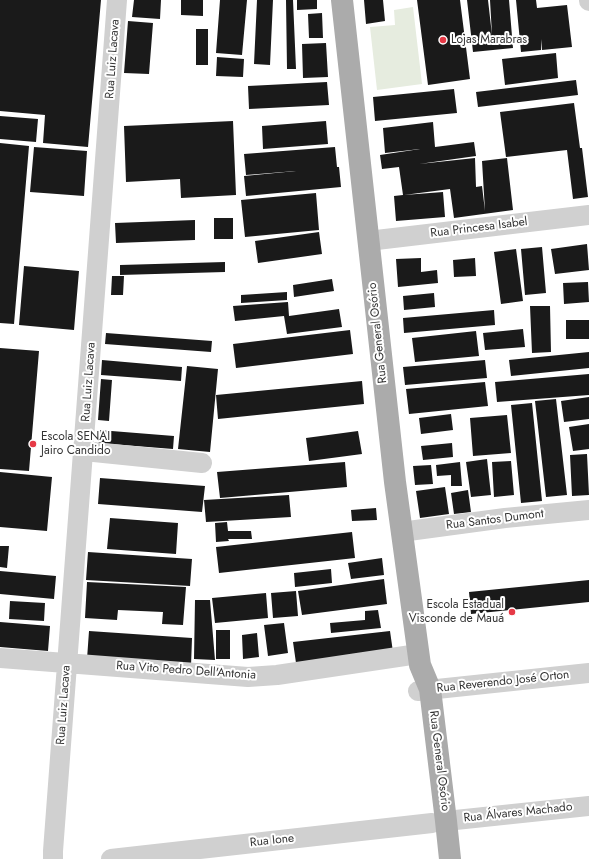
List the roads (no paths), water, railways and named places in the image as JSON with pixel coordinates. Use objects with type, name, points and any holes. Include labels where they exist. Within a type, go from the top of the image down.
[{"type":"main road","name":"Rua General Osório","points":[[342,0],[401,532],[424,690],[439,822],[450,859]]},
{"type":"main road","name":"Rua General Osório","points":[[436,859],[439,822]]},
{"type":"street","name":"Rua Luiz Lacava","points":[[53,859],[117,0]]},
{"type":"street","name":"Rua Princesa Isabel","points":[[368,241],[589,215]]},
{"type":"street","points":[[84,451],[202,463]]},
{"type":"street","name":"Rua Santos Dumont","points":[[401,532],[505,518],[589,510]]},
{"type":"street","name":"Rua Vito Pedro Dell'Antonia","points":[[0,658],[248,677],[419,660]]},
{"type":"street","name":"Rua Reverendo José Orton","points":[[424,690],[589,673]]},
{"type":"street","name":"Rua Álvares Machado","points":[[439,822],[589,806]]},
{"type":"street","name":"Rua Ione","points":[[111,859],[439,822]]},
{"type":"place","name":"Lojas Marabras","points":[[443,40]]},
{"type":"place","name":"Escola SENAI Jairo Candido","points":[[33,444]]},
{"type":"place","name":"Escola Estadual Visconde de Mauá","points":[[512,612]]}]
